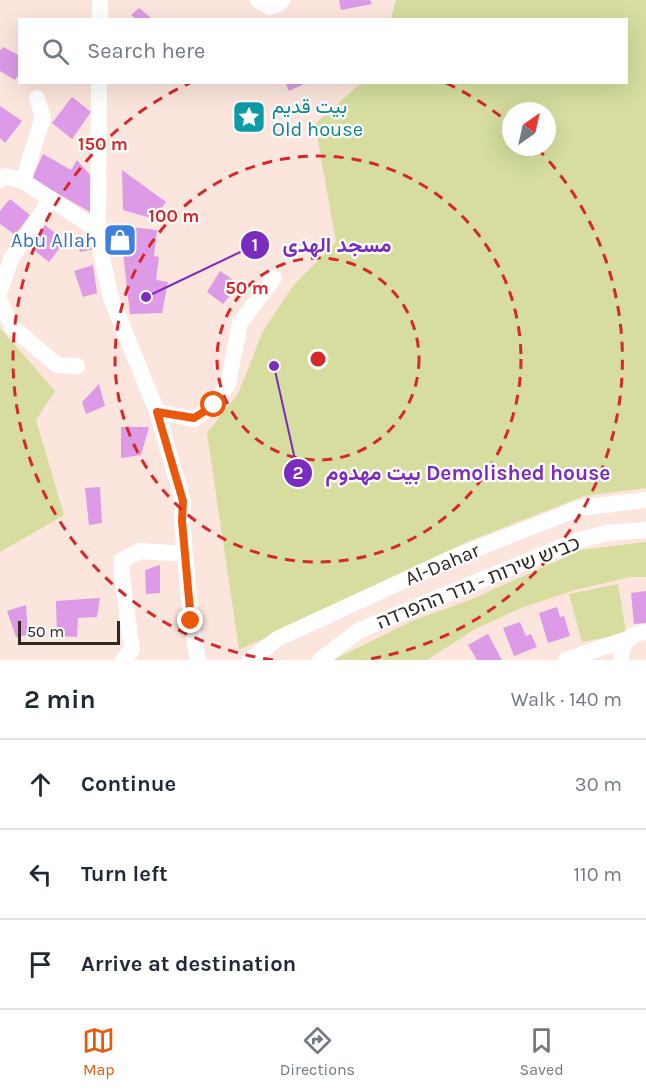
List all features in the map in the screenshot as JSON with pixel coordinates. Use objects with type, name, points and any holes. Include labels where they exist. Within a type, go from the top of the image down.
[{"type":"street","points":[[100,0],[100,18]]},
{"type":"street","points":[[258,0],[270,7],[279,4],[282,0]]},
{"type":"street","points":[[99,84],[98,239],[111,298],[157,412],[183,501],[191,621],[198,660]]},
{"type":"street","points":[[23,181],[43,117],[37,98]]},
{"type":"street","points":[[0,180],[5,176],[23,181],[98,230]]},
{"type":"street","points":[[0,291],[11,259],[51,200]]},
{"type":"street","points":[[157,412],[194,418],[214,405],[228,384],[240,323],[274,278]]},
{"type":"street","points":[[0,301],[12,327],[57,365],[77,366]]},
{"type":"street","name":"Al-Dahar","points":[[250,660],[277,639],[450,559],[580,508],[646,500]]},
{"type":"street","name":"כביש שירות - גדר ההפרדה","points":[[320,660],[360,630],[576,541],[607,533],[646,530]]},
{"type":"street","points":[[123,660],[132,650],[122,577],[122,560],[140,551],[185,554]]},
{"type":"street","points":[[566,660],[627,639],[637,633],[646,632]]},
{"type":"street","points":[[621,660],[621,651],[627,639]]},
{"type":"street","points":[[587,654],[614,660]]},
{"type":"green space","points":[[396,0],[646,0],[646,488],[584,496],[469,541],[239,650],[207,433],[238,394],[263,331],[293,286],[336,242],[315,124],[360,84],[628,84],[628,18],[391,18]]},
{"type":"green space","points":[[0,328],[55,391],[36,420],[64,515],[0,552]]},
{"type":"green space","points":[[646,542],[646,577],[630,577],[575,590],[521,608],[475,629],[427,660],[333,660],[412,621],[470,600],[581,550]]},
{"type":"green space","points":[[618,584],[626,633],[582,642],[569,594]]},
{"type":"building","points":[[339,0],[370,0],[372,4],[341,10]]},
{"type":"building","points":[[139,8],[150,17],[135,18],[131,15]]},
{"type":"building","points":[[3,47],[18,55],[18,76],[15,80],[0,71],[0,51]]},
{"type":"building","points":[[286,84],[304,84],[289,91]]},
{"type":"building","points":[[72,97],[91,112],[72,139],[52,123]]},
{"type":"building","points":[[0,106],[22,121],[5,143],[0,138]]},
{"type":"building","points":[[43,154],[71,170],[77,160],[91,176],[90,212],[32,179]]},
{"type":"building","points":[[122,170],[166,202],[154,219],[123,210]]},
{"type":"building","points":[[10,199],[30,215],[15,235],[0,224],[0,211]]},
{"type":"building","points":[[45,225],[65,241],[49,262],[30,247]]},
{"type":"building","points":[[120,226],[157,230],[154,256],[159,257],[156,280],[168,282],[162,313],[130,314]]},
{"type":"building","points":[[89,231],[95,249],[80,252],[77,245]]},
{"type":"building","points":[[93,265],[97,293],[83,297],[74,271]]},
{"type":"building","points":[[220,271],[239,284],[223,304],[207,292]]},
{"type":"building","points":[[99,384],[105,406],[86,414],[82,402]]},
{"type":"building","points":[[121,427],[149,427],[141,455],[121,458]]},
{"type":"building","points":[[100,487],[102,523],[89,525],[85,488]]},
{"type":"building","points":[[160,565],[160,593],[146,594],[145,570]]},
{"type":"building","points":[[646,591],[646,623],[634,624],[631,593]]},
{"type":"building","points":[[100,598],[97,617],[78,618],[77,637],[57,636],[56,601]]},
{"type":"building","points":[[26,605],[28,635],[16,637],[7,611]]},
{"type":"building","points":[[557,607],[560,617],[564,616],[570,636],[548,643],[539,613]]},
{"type":"building","points":[[520,622],[526,636],[531,634],[537,647],[514,656],[503,628]]},
{"type":"building","points":[[488,634],[502,660],[477,660],[468,645]]},
{"type":"place","name":"بيت قديم Old house","points":[[249,117]]},
{"type":"place","name":"Abu Allah","points":[[120,240]]},
{"type":"place","name":"مسجد الهدى","points":[[146,297]]},
{"type":"place","name":"بيت مهدوم Demolished house","points":[[274,366]]},
{"type":"route","points":[[191,621],[182,521],[183,501],[157,412],[194,418],[214,405]]}]
